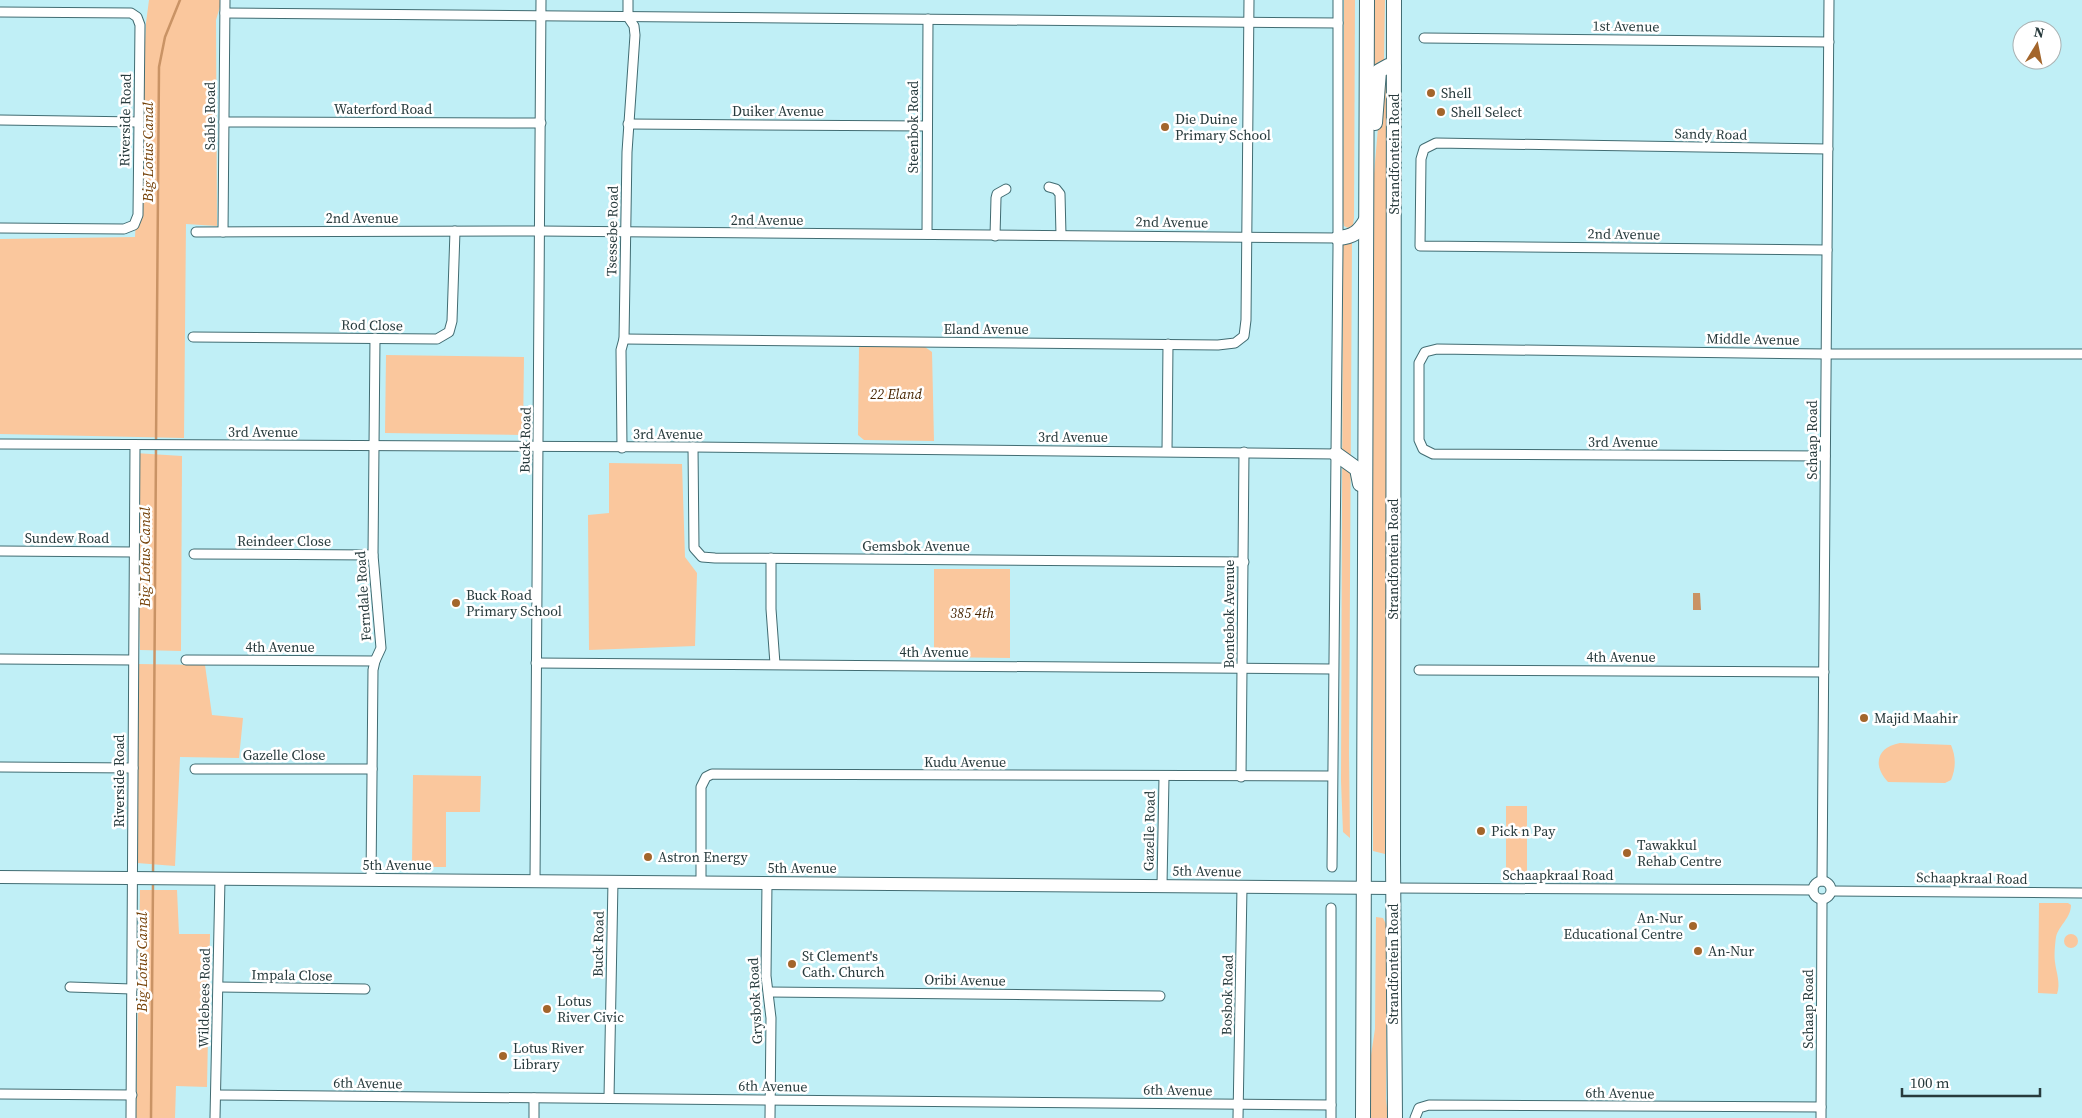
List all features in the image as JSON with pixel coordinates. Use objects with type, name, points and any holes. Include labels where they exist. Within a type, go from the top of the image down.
[{"type":"main road","name":"Strandfontein Road","points":[[1362,1118],[1367,0]]},
{"type":"main road","name":"Strandfontein Road","points":[[1394,0],[1393,888],[1395,1118]]},
{"type":"main road","points":[[1366,203],[1374,143],[1378,74],[1382,68],[1394,66]]},
{"type":"main road","points":[[1338,238],[1354,235],[1361,229],[1366,220]]},
{"type":"main road","points":[[1336,454],[1357,469],[1366,504]]},
{"type":"main road","name":"5th Avenue","points":[[0,877],[1393,888]]},
{"type":"street","name":"Sable Road","points":[[223,232],[225,0]]},
{"type":"street","name":"Buck Road","points":[[535,881],[541,0]]},
{"type":"street","name":"Tsessebe Road","points":[[622,448],[621,350],[624,339],[628,124],[635,35],[634,26],[628,17],[628,0]]},
{"type":"street","points":[[1247,236],[1249,0]]},
{"type":"street","points":[[1332,867],[1332,669],[1338,238],[1338,0]]},
{"type":"street","name":"Schaap Road","points":[[1822,881],[1829,0]]},
{"type":"street","name":"Riverside Road","points":[[0,12],[124,12],[135,15],[139,19],[140,25],[138,215],[134,226],[124,229],[0,228]]},
{"type":"street","points":[[225,13],[1338,23]]},
{"type":"street","name":"Steenbok Road","points":[[927,234],[928,19]]},
{"type":"street","name":"1st Avenue","points":[[1424,38],[1829,42]]},
{"type":"street","points":[[0,120],[139,122]]},
{"type":"street","name":"Waterford Road","points":[[224,122],[541,123]]},
{"type":"street","name":"Duiker Avenue","points":[[628,124],[927,126]]},
{"type":"street","name":"Sandy Road","points":[[1420,246],[1421,159],[1424,149],[1431,144],[1828,149]]},
{"type":"street","points":[[1049,187],[1056,189],[1060,194],[1061,235]]},
{"type":"street","points":[[995,236],[996,198],[997,194],[1006,189]]},
{"type":"street","name":"2nd Avenue","points":[[196,232],[540,231],[1338,238]]},
{"type":"street","name":"Rod Close","points":[[193,337],[437,339],[449,332],[453,309],[455,232]]},
{"type":"street","name":"Eland Avenue","points":[[624,339],[1229,345],[1235,344],[1244,336],[1246,320],[1247,236]]},
{"type":"street","name":"2nd Avenue","points":[[1420,246],[1827,250]]},
{"type":"street","name":"Ferndale Road","points":[[371,880],[373,670],[381,648],[373,555],[375,338]]},
{"type":"street","points":[[1167,451],[1168,344]]},
{"type":"street","name":"Middle Avenue","points":[[1423,450],[1418,432],[1419,363],[1425,352],[1437,350],[1826,354],[2082,354]]},
{"type":"street","name":"3rd Avenue","points":[[0,444],[693,447],[1336,454]]},
{"type":"street","name":"Riverside Road","points":[[131,1118],[135,445]]},
{"type":"street","name":"Gemsbok Avenue","points":[[693,447],[694,543],[696,552],[702,557],[1244,562]]},
{"type":"street","name":"3rd Avenue","points":[[1423,450],[1440,455],[1825,456]]},
{"type":"street","name":"Bontebok Avenue","points":[[1241,777],[1244,452]]},
{"type":"street","name":"Sundew Road","points":[[0,552],[134,552]]},
{"type":"street","name":"Reindeer Close","points":[[194,554],[373,555]]},
{"type":"street","points":[[771,558],[771,609],[775,664]]},
{"type":"street","points":[[0,659],[133,660]]},
{"type":"street","name":"4th Avenue","points":[[186,660],[375,661]]},
{"type":"street","name":"4th Avenue","points":[[536,663],[1332,669]]},
{"type":"street","name":"4th Avenue","points":[[1418,670],[1824,672]]},
{"type":"street","points":[[0,767],[133,768]]},
{"type":"street","name":"Gazelle Close","points":[[195,769],[372,770]]},
{"type":"street","name":"Kudu Avenue","points":[[701,882],[701,787],[706,777],[712,774],[1164,777],[1332,776]]},
{"type":"street","name":"Gazelle Road","points":[[1162,885],[1164,777]]},
{"type":"street","name":"Wildebees Road","points":[[215,1118],[220,879]]},
{"type":"street","name":"Buck Road","points":[[608,1098],[613,881]]},
{"type":"street","points":[[1822,881],[1828,884],[1832,891],[1828,897],[1822,900],[1815,896],[1814,890],[1815,884],[1822,881]]},
{"type":"street","name":"Grysbok Road","points":[[767,882],[766,976],[771,1018],[770,1118]]},
{"type":"street","name":"Bosbok Road","points":[[1238,1118],[1242,887]]},
{"type":"street","name":"Schaapkraal Road","points":[[1393,888],[1814,890]]},
{"type":"street","name":"Schaapkraal Road","points":[[1832,891],[2082,893]]},
{"type":"street","name":"Schaap Road","points":[[1821,1118],[1822,900]]},
{"type":"street","points":[[1331,908],[1331,1118]]},
{"type":"street","points":[[70,987],[132,988]]},
{"type":"street","name":"Impala Close","points":[[219,987],[365,989]]},
{"type":"street","name":"Oribi Avenue","points":[[769,992],[1160,996]]},
{"type":"street","points":[[0,1094],[132,1095]]},
{"type":"street","name":"6th Avenue","points":[[216,1095],[1331,1105]]},
{"type":"street","points":[[534,1098],[534,1118]]},
{"type":"street","name":"6th Avenue","points":[[1415,1118],[1419,1108],[1430,1105],[1821,1107]]},
{"type":"green space","points":[[149,0],[222,0],[216,20],[217,226],[186,224],[184,438],[0,434],[0,239],[135,237],[146,23]]},
{"type":"green space","points":[[1344,0],[1355,0],[1354,218],[1353,225],[1348,228],[1344,226],[1343,221]]},
{"type":"green space","points":[[1372,0],[1385,0],[1384,60],[1378,62],[1371,77]]},
{"type":"green space","points":[[1388,75],[1385,854],[1373,851],[1373,186],[1382,81]]},
{"type":"green space","points":[[1352,242],[1350,838],[1343,832],[1341,781],[1343,245]]},
{"type":"green space","name":"22 Eland","points":[[859,346],[925,347],[932,352],[934,441],[864,440],[858,435]]},
{"type":"green space","points":[[386,355],[524,357],[523,435],[385,433]]},
{"type":"green space","points":[[135,453],[182,456],[181,651],[140,650]]},
{"type":"green space","points":[[609,463],[682,464],[685,557],[697,573],[695,646],[589,650],[588,515],[609,513]]},
{"type":"green space","name":"385 4th","points":[[934,569],[1010,569],[1010,658],[934,657]]},
{"type":"green space","points":[[138,664],[205,665],[212,715],[243,718],[239,758],[180,757],[175,866],[137,863]]},
{"type":"green space","points":[[1900,743],[1951,745],[1955,762],[1951,780],[1945,783],[1888,782],[1880,769],[1879,758],[1886,748]]},
{"type":"green space","points":[[413,775],[481,776],[480,812],[446,812],[446,867],[412,867]]},
{"type":"green space","points":[[1506,806],[1527,806],[1527,873],[1506,874]]},
{"type":"green space","points":[[140,890],[177,890],[179,934],[210,934],[207,1087],[176,1086],[175,1118],[136,1118]]},
{"type":"green space","points":[[2039,903],[2068,903],[2071,905],[2069,914],[2056,937],[2057,994],[2038,993]]},
{"type":"green space","points":[[1376,917],[1383,918],[1387,926],[1386,1099],[1388,1118],[1369,1118],[1369,1068],[1375,1029]]},
{"type":"green space","points":[[2071,934],[2076,936],[2078,941],[2076,946],[2071,948],[2066,946],[2064,941],[2066,936]]},
{"type":"shaded area","points":[[1693,593],[1700,593],[1701,610],[1693,610]]},
{"type":"waterway","name":"Big Lotus Canal","points":[[156,443],[159,67],[165,37],[180,0]]},
{"type":"waterway","name":"Big Lotus Canal","points":[[153,875],[156,448]]},
{"type":"waterway","name":"Big Lotus Canal","points":[[151,1118],[153,883]]},
{"type":"place","name":"Shell","points":[[1431,93]]},
{"type":"place","name":"Shell Select","points":[[1441,112]]},
{"type":"place","name":"Die Duine Primary School","points":[[1165,127]]},
{"type":"place","name":"Buck Road Primary School","points":[[456,603]]},
{"type":"place","name":"Majid Maahir","points":[[1864,718]]},
{"type":"place","name":"Pick n Pay","points":[[1481,831]]},
{"type":"place","name":"Tawakkul Rehab Centre","points":[[1627,853]]},
{"type":"place","name":"Astron Energy","points":[[648,857]]},
{"type":"place","name":"An-Nur Educational Centre","points":[[1693,926]]},
{"type":"place","name":"An-Nur","points":[[1698,951]]},
{"type":"place","name":"St Clement's Cath. Church","points":[[792,964]]},
{"type":"place","name":"Lotus River Civic","points":[[547,1009]]},
{"type":"place","name":"Lotus River Library","points":[[503,1056]]}]
